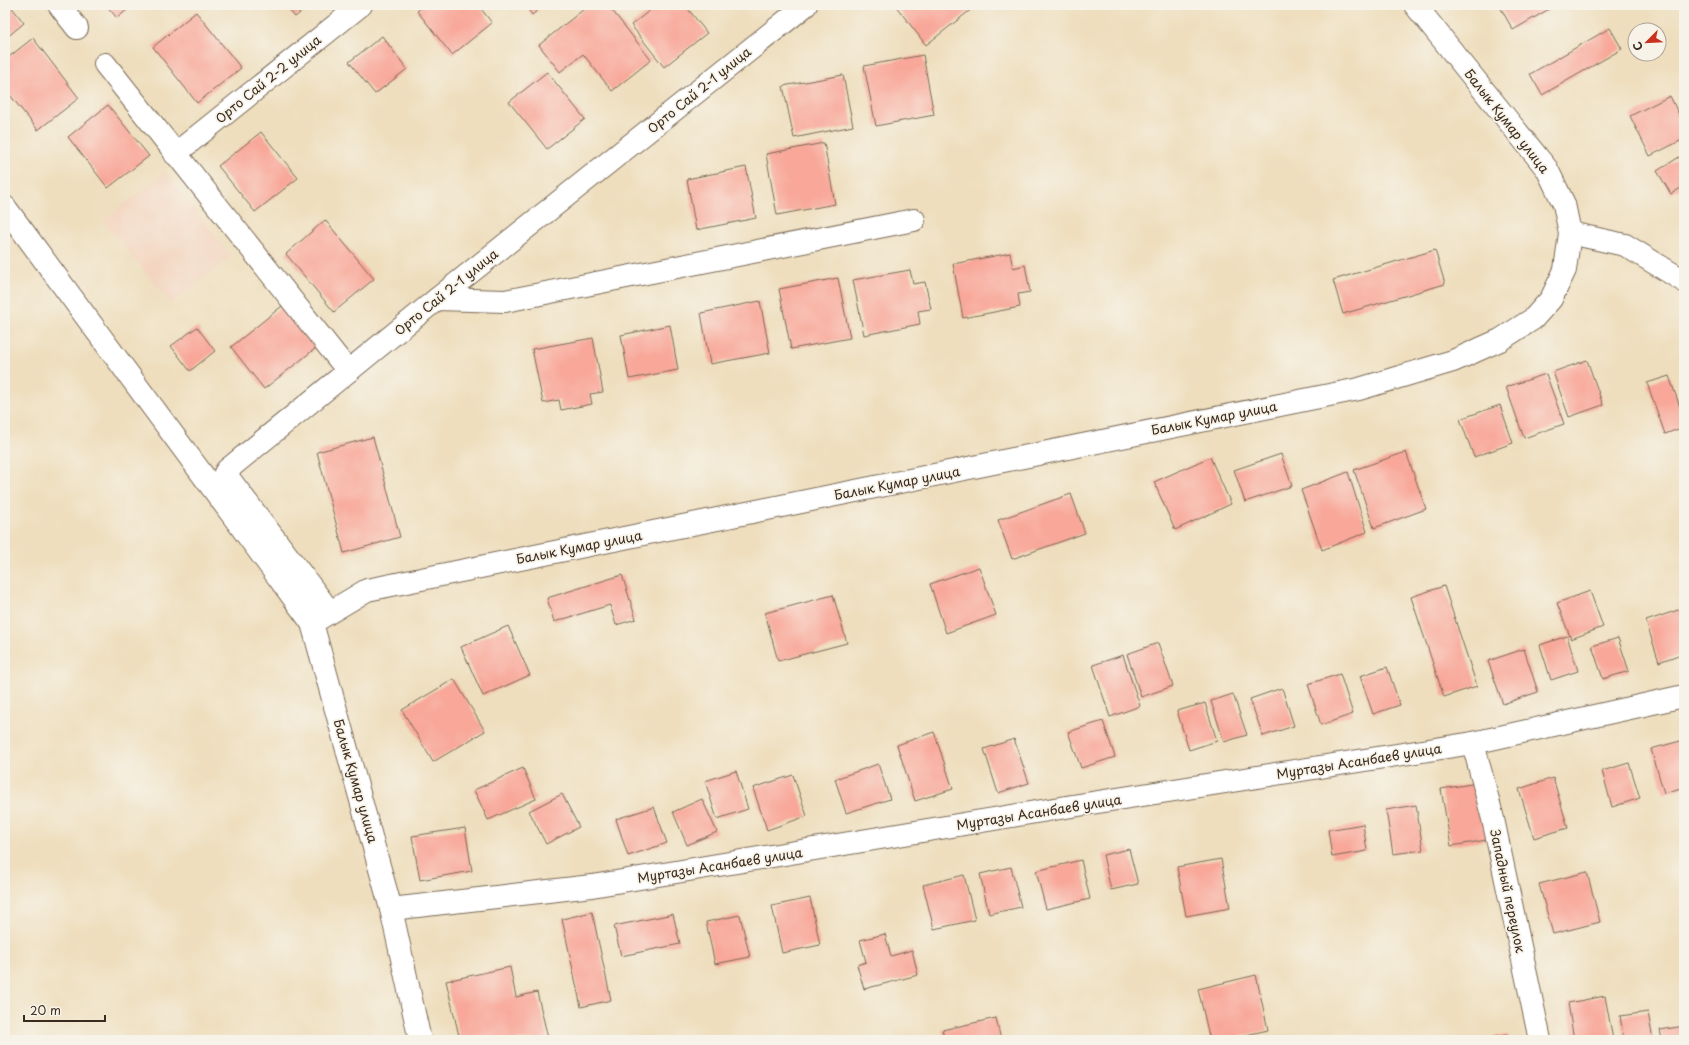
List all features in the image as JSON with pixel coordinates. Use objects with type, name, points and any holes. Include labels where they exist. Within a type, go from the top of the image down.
[{"type":"street","points":[[59,5],[77,28]]},
{"type":"street","name":"Орто Сай 2-2 улица","points":[[175,154],[361,5]]},
{"type":"street","name":"Орто Сай 2-1 улица","points":[[330,612],[225,473],[234,464],[437,299],[806,5]]},
{"type":"street","name":"Балык Кумар улица","points":[[420,1040],[391,909],[312,624],[366,590],[1359,389],[1453,361],[1500,340],[1533,319],[1551,299],[1565,270],[1570,233],[1564,204],[1547,169],[1415,5]]},
{"type":"street","points":[[105,64],[348,371]]},
{"type":"street","points":[[5,207],[312,624]]},
{"type":"street","points":[[437,299],[505,302],[914,220]]},
{"type":"street","points":[[1570,233],[1625,245],[1684,281]]},
{"type":"street","name":"Муртазы Асанбаев улица","points":[[391,909],[592,886],[1066,807],[1473,743],[1684,696]]},
{"type":"street","name":"Западный переулок","points":[[1473,743],[1493,819],[1540,1040]]},
{"type":"shaded area","points":[[165,172],[231,256],[171,304],[103,221]]},
{"type":"building","points":[[5,5],[10,5],[24,23],[5,39]]},
{"type":"building","points":[[106,5],[133,5],[117,18]]},
{"type":"building","points":[[285,5],[310,5],[295,17]]},
{"type":"building","points":[[425,5],[478,5],[492,23],[452,55],[417,11]]},
{"type":"building","points":[[525,5],[544,5],[532,15]]},
{"type":"building","points":[[589,5],[608,5],[651,60],[612,91],[583,54],[560,72],[539,45]]},
{"type":"building","points":[[657,5],[685,5],[707,33],[664,67],[631,25]]},
{"type":"building","points":[[895,5],[971,5],[973,8],[926,45]]},
{"type":"building","points":[[1499,5],[1556,5],[1513,30]]},
{"type":"building","points":[[196,12],[241,68],[197,103],[153,47]]},
{"type":"building","points":[[1610,28],[1622,49],[1542,95],[1530,74]]},
{"type":"building","points":[[382,36],[407,69],[375,94],[349,62]]},
{"type":"building","points":[[33,38],[79,98],[38,130],[5,89],[5,60]]},
{"type":"building","points":[[923,55],[934,115],[876,126],[864,66]]},
{"type":"building","points":[[547,72],[585,119],[547,149],[509,102]]},
{"type":"building","points":[[843,75],[853,126],[794,138],[783,86]]},
{"type":"building","points":[[1670,96],[1684,125],[1684,139],[1650,156],[1630,116]]},
{"type":"building","points":[[108,105],[149,156],[108,188],[68,137]]},
{"type":"building","points":[[261,132],[298,178],[255,212],[218,166]]},
{"type":"building","points":[[824,143],[835,204],[777,215],[766,154]]},
{"type":"building","points":[[1684,154],[1684,186],[1671,194],[1657,171]]},
{"type":"building","points":[[746,167],[756,218],[696,230],[687,179]]},
{"type":"building","points":[[325,220],[374,279],[334,312],[286,254]]},
{"type":"building","points":[[1435,250],[1445,284],[1343,314],[1333,280]]},
{"type":"building","points":[[1010,253],[1013,268],[1025,265],[1030,292],[1018,294],[1020,307],[963,318],[953,264]]},
{"type":"building","points":[[910,270],[913,284],[925,282],[931,309],[918,311],[920,324],[864,335],[853,280]]},
{"type":"building","points":[[838,278],[850,338],[791,349],[779,289]]},
{"type":"building","points":[[760,301],[770,353],[710,364],[701,313]]},
{"type":"building","points":[[282,306],[316,348],[264,389],[231,347]]},
{"type":"building","points":[[670,325],[678,370],[629,379],[621,335]]},
{"type":"building","points":[[197,327],[215,351],[190,371],[171,346]]},
{"type":"building","points":[[593,338],[603,392],[590,394],[592,404],[561,410],[559,400],[543,403],[532,349]]},
{"type":"building","points":[[1587,360],[1603,405],[1569,417],[1553,372]]},
{"type":"building","points":[[1546,374],[1564,424],[1524,438],[1506,387]]},
{"type":"building","points":[[1669,376],[1684,418],[1684,427],[1665,434],[1647,383]]},
{"type":"building","points":[[1500,405],[1513,443],[1474,457],[1460,419]]},
{"type":"building","points":[[373,437],[400,537],[344,553],[317,452]]},
{"type":"building","points":[[1406,452],[1426,509],[1374,528],[1354,470]]},
{"type":"building","points":[[1281,454],[1292,486],[1245,502],[1234,470]]},
{"type":"building","points":[[1210,457],[1231,504],[1175,530],[1154,482]]},
{"type":"building","points":[[1348,472],[1367,532],[1322,550],[1301,490]]},
{"type":"building","points":[[1071,494],[1085,533],[1012,559],[998,520]]},
{"type":"building","points":[[979,567],[996,615],[946,633],[930,584]]},
{"type":"building","points":[[622,575],[636,619],[616,625],[610,605],[554,622],[547,598]]},
{"type":"building","points":[[1444,586],[1477,686],[1444,697],[1411,597]]},
{"type":"building","points":[[1590,591],[1603,627],[1571,639],[1557,603]]},
{"type":"building","points":[[833,595],[847,643],[778,661],[765,613]]},
{"type":"building","points":[[1681,609],[1684,618],[1684,653],[1659,662],[1646,621]]},
{"type":"building","points":[[508,626],[530,675],[483,696],[461,647]]},
{"type":"building","points":[[1567,636],[1578,671],[1551,680],[1540,645]]},
{"type":"building","points":[[1618,638],[1629,671],[1603,679],[1592,646]]},
{"type":"building","points":[[1158,643],[1173,686],[1141,697],[1127,654]]},
{"type":"building","points":[[1524,649],[1538,692],[1503,704],[1488,661]]},
{"type":"building","points":[[1123,655],[1140,706],[1110,717],[1093,665]]},
{"type":"building","points":[[1387,667],[1400,705],[1373,714],[1360,676]]},
{"type":"building","points":[[1340,674],[1353,714],[1321,725],[1308,684]]},
{"type":"building","points":[[454,679],[485,731],[433,762],[402,710]]},
{"type":"building","points":[[1282,688],[1294,726],[1263,736],[1250,699]]},
{"type":"building","points":[[1233,694],[1247,735],[1224,742],[1211,701]]},
{"type":"building","points":[[1205,703],[1217,741],[1189,750],[1177,711]]},
{"type":"building","points":[[1103,721],[1115,757],[1081,768],[1068,732]]},
{"type":"building","points":[[934,732],[953,789],[915,801],[897,745]]},
{"type":"building","points":[[1014,739],[1029,783],[998,793],[984,749]]},
{"type":"building","points":[[1684,740],[1684,787],[1664,793],[1651,749]]},
{"type":"building","points":[[1629,763],[1640,798],[1612,807],[1602,771]]},
{"type":"building","points":[[878,764],[890,799],[846,813],[835,779]]},
{"type":"building","points":[[523,768],[536,799],[488,820],[474,790]]},
{"type":"building","points":[[736,771],[748,809],[717,819],[705,781]]},
{"type":"building","points":[[793,775],[807,816],[767,830],[753,788]]},
{"type":"building","points":[[1553,778],[1568,828],[1534,838],[1519,789]]},
{"type":"building","points":[[1477,783],[1487,840],[1451,846],[1441,789]]},
{"type":"building","points":[[562,794],[579,827],[546,844],[529,811]]},
{"type":"building","points":[[702,799],[717,832],[687,845],[673,812]]},
{"type":"building","points":[[1416,805],[1423,850],[1393,854],[1386,810]]},
{"type":"building","points":[[654,807],[667,843],[628,856],[616,819]]},
{"type":"building","points":[[1363,824],[1367,851],[1332,857],[1328,830]]},
{"type":"building","points":[[465,828],[472,871],[420,880],[412,836]]},
{"type":"building","points":[[1129,849],[1138,884],[1111,890],[1103,855]]},
{"type":"building","points":[[1221,859],[1230,908],[1186,916],[1177,867]]},
{"type":"building","points":[[1081,860],[1090,899],[1046,909],[1036,871]]},
{"type":"building","points":[[1011,867],[1021,907],[989,914],[980,874]]},
{"type":"building","points":[[1587,872],[1600,922],[1553,934],[1539,884]]},
{"type":"building","points":[[964,875],[975,920],[934,929],[923,885]]},
{"type":"building","points":[[810,898],[820,945],[782,953],[772,906]]},
{"type":"building","points":[[592,912],[611,1000],[581,1007],[562,919]]},
{"type":"building","points":[[673,914],[680,944],[621,956],[614,926]]},
{"type":"building","points":[[740,915],[750,957],[715,964],[706,922]]},
{"type":"building","points":[[885,934],[891,956],[912,950],[918,975],[864,989],[857,965],[866,962],[860,940]]},
{"type":"building","points":[[510,967],[516,997],[537,992],[548,1038],[539,1040],[460,1040],[446,981]]},
{"type":"building","points":[[1256,975],[1268,1030],[1224,1040],[1210,1040],[1198,989]]},
{"type":"building","points":[[1605,996],[1613,1040],[1574,1040],[1568,1003]]},
{"type":"building","points":[[1648,1012],[1653,1040],[1624,1040],[1620,1016]]},
{"type":"building","points":[[996,1018],[1001,1040],[945,1040],[942,1030]]},
{"type":"building","points":[[1684,1026],[1684,1040],[1662,1040],[1660,1030]]},
{"type":"building","points":[[1508,1035],[1509,1040],[1480,1040],[1480,1039]]}]
